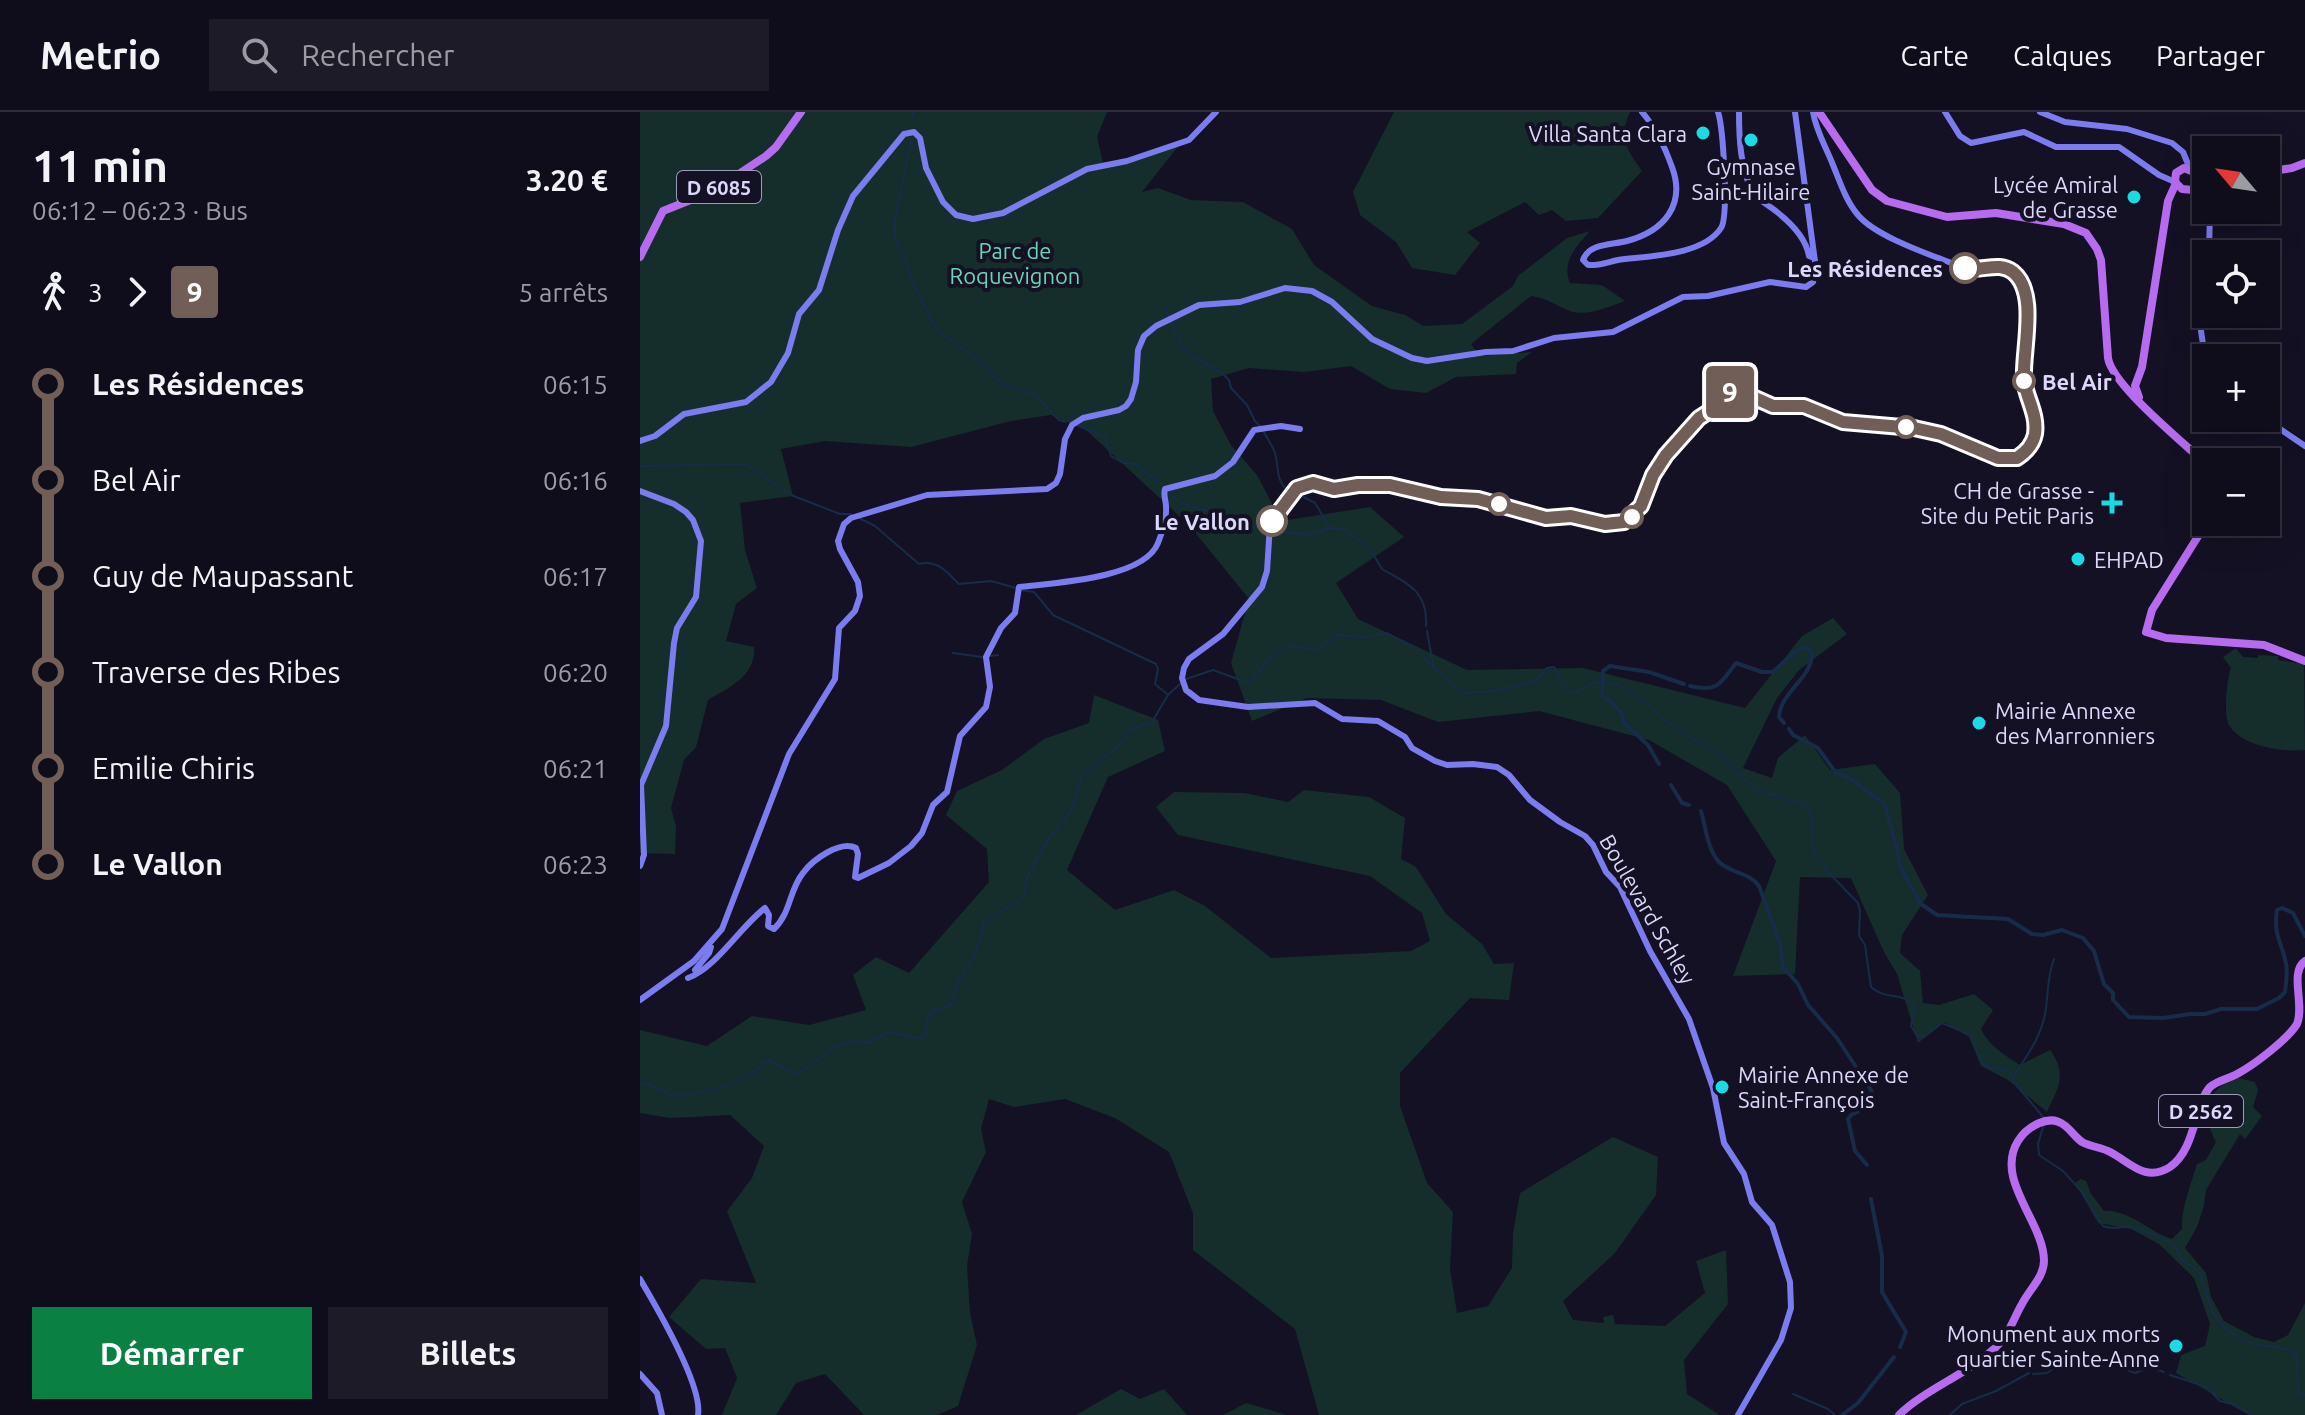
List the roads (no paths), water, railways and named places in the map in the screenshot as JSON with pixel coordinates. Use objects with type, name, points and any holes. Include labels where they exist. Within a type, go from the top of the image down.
[{"type":"main road","name":"D 6085","points":[[640,257],[663,211],[713,191],[766,156],[801,112]]},
{"type":"main road","points":[[640,441],[655,436],[684,414],[725,408],[751,400],[771,382],[788,353],[799,314],[819,290],[838,230],[853,196],[904,134],[914,132],[920,138],[926,168],[946,207],[960,217],[982,219],[1026,202],[1087,169],[1127,161],[1189,140],[1216,112]]},
{"type":"main road","points":[[1642,112],[1655,128],[1675,176],[1678,188],[1674,209],[1669,216],[1642,234],[1592,249],[1583,260],[1590,266],[1653,258],[1698,244],[1719,230],[1724,219],[1724,196],[1723,145],[1718,112]]},
{"type":"main road","points":[[1739,112],[1743,158],[1751,189],[1803,237],[1809,256],[1814,258]]},
{"type":"main road","points":[[640,1000],[710,946],[731,912],[789,754],[835,679],[838,633],[855,611],[860,596],[858,582],[840,549],[840,533],[844,524],[856,515],[927,495],[1047,489],[1056,483],[1060,474],[1065,439],[1072,425],[1083,418],[1119,410],[1131,399],[1135,391],[1140,344],[1149,331],[1199,305],[1240,302],[1273,290],[1296,288],[1322,296],[1372,339],[1412,358],[1427,361],[1526,348],[1554,338],[1613,332],[1683,297],[1708,296],[1770,282],[1799,288],[1811,285],[1816,274],[1795,112]]},
{"type":"main road","points":[[2040,112],[2065,122],[2127,129],[2172,143],[2180,148],[2192,177]]},
{"type":"main road","points":[[1947,113],[1960,136],[1971,143],[2024,132],[2056,147],[2119,147],[2163,176],[2192,187]]},
{"type":"main road","points":[[1817,115],[1872,190],[1887,201],[1940,216],[1996,213],[2064,224],[2086,233],[2101,260],[2108,358],[2112,372],[2131,384],[2141,404],[2192,451]]},
{"type":"main road","name":"Boulevard Schley","points":[[1738,1415],[1776,1353],[1787,1323],[1792,1295],[1772,1225],[1752,1202],[1744,1174],[1724,1143],[1715,1099],[1683,1008],[1650,951],[1620,887],[1606,872],[1593,845],[1585,836],[1530,800],[1504,770],[1490,765],[1447,765],[1435,761],[1412,748],[1405,737],[1378,721],[1342,719],[1315,703],[1240,707],[1203,701],[1189,694],[1184,686],[1184,668],[1189,659],[1223,634],[1262,587],[1267,571],[1270,525],[1297,488],[1305,484],[1334,489],[1390,485],[1441,497],[1478,499],[1546,518],[1571,516],[1614,524],[1624,522],[1635,514],[1645,499],[1657,467],[1666,455],[1699,418],[1716,407],[1730,392],[1742,392],[1777,406],[1804,406],[1843,422],[1912,428],[1941,434],[2005,460],[2017,458],[2028,449],[2034,439],[2035,422],[2024,379],[2027,306],[2024,288],[2007,269],[1964,268],[1881,233],[1866,223],[1845,194],[1817,115]]},
{"type":"main road","points":[[2280,170],[2305,163]]},
{"type":"main road","points":[[2131,384],[2142,367],[2164,227],[2173,196],[2192,190]]},
{"type":"main road","points":[[710,946],[709,953],[688,978],[719,955],[765,908],[769,915],[768,926],[774,929],[786,914],[802,873],[829,852],[847,845],[856,848],[855,877],[858,878],[889,863],[911,846],[922,833],[933,805],[947,792],[960,736],[986,707],[990,690],[986,657],[1001,628],[1015,613],[1019,587],[1116,574],[1144,559],[1156,547],[1160,537],[1166,508],[1165,489],[1215,476],[1233,462],[1251,432],[1262,427],[1300,429]]},
{"type":"main road","points":[[2280,429],[2305,446]]},
{"type":"main road","points":[[640,491],[686,512],[693,520],[701,541],[696,597],[677,628],[674,643],[666,726],[641,785],[644,855],[640,866]]},
{"type":"main road","points":[[2198,536],[2152,610],[2151,628],[2174,639],[2264,645],[2305,661]]},
{"type":"main road","name":"D 2562","points":[[1899,1415],[1915,1399],[1991,1352],[2005,1337],[2041,1274],[2044,1256],[2015,1181],[2012,1160],[2019,1140],[2028,1130],[2045,1122],[2063,1124],[2084,1143],[2110,1151],[2136,1170],[2152,1173],[2168,1168],[2176,1162],[2192,1135],[2211,1086],[2252,1064],[2296,1026],[2302,1008],[2298,971],[2305,961]]},
{"type":"main road","points":[[640,1279],[691,1382],[699,1402],[698,1415]]},
{"type":"main road","points":[[640,1374],[657,1393],[662,1415]]},
{"type":"waterway","points":[[911,142],[895,218],[895,236],[936,329],[984,364],[1001,383],[1035,395],[1059,420],[1066,422]]},
{"type":"waterway","points":[[1165,308],[1182,347],[1229,380],[1231,388],[1261,427]]},
{"type":"waterway","points":[[1077,425],[1105,437],[1111,456],[1123,463],[1136,464],[1160,484]]},
{"type":"waterway","points":[[1264,432],[1274,450],[1279,477],[1288,491]]},
{"type":"waterway","points":[[640,466],[746,464],[791,495],[840,514],[851,514]]},
{"type":"waterway","points":[[1168,493],[1188,505],[1266,528]]},
{"type":"waterway","points":[[1298,494],[1315,503],[1330,528]]},
{"type":"waterway","points":[[859,518],[875,526],[919,564],[936,565],[959,584],[991,581],[1016,588]]},
{"type":"waterway","points":[[1273,530],[1308,535],[1330,528],[1343,529],[1370,549],[1382,569],[1400,579],[1420,597],[1424,604],[1426,626]]},
{"type":"waterway","points":[[1021,590],[1034,592],[1053,615],[1156,664],[1155,684],[1167,694]]},
{"type":"waterway","points":[[1427,631],[1433,665]]},
{"type":"waterway","points":[[1186,679],[1213,670],[1249,683],[1271,658],[1288,646],[1316,650],[1338,635],[1363,637],[1386,633],[1412,646],[1450,683],[1466,693],[1495,691],[1536,681],[1547,668],[1554,667],[1565,688],[1574,693],[1597,682],[1617,684],[1674,727],[1719,754],[1755,789],[1807,806],[1811,812],[1813,851],[1858,903],[1859,936],[1865,945],[1871,987],[1883,994],[1910,1001],[1915,1006],[1911,1026],[1917,1036],[1925,1036],[1942,1023],[1971,1035],[1985,1066],[2009,1071],[2017,1086],[2044,1118]]},
{"type":"waterway","points":[[1690,686],[1713,687],[1736,663],[1762,672],[1773,672],[1797,650],[1805,647],[1812,652],[1811,661],[1781,708],[1779,717],[1784,723]]},
{"type":"waterway","points":[[953,653],[982,657]]},
{"type":"waterway","points":[[990,656],[998,655]]},
{"type":"waterway","points":[[1659,764],[1648,745],[1624,723],[1622,714],[1602,695],[1603,671],[1610,666],[1649,672],[1684,684]]},
{"type":"waterway","points":[[640,1082],[675,1096],[690,1095],[742,1079],[768,1060],[792,1073],[801,1071],[835,1047],[855,1041],[868,1043],[890,1032],[921,1039],[926,1034],[931,1013],[951,1005],[959,980],[974,957],[984,923],[1024,897],[1027,878],[1046,842],[1073,809],[1082,775],[1119,746],[1131,729],[1152,722],[1168,695],[1181,683]]},
{"type":"waterway","points":[[1789,729],[1793,735],[1818,748],[1836,773],[1846,776],[1884,803],[1900,867],[1921,904],[1937,915],[2008,919],[2032,934],[2043,935],[2062,930],[2083,938],[2094,951],[2104,984],[2113,993],[2113,1000],[2129,1017],[2163,1018],[2205,1014],[2221,1009],[2257,1009],[2285,992],[2287,967],[2277,933],[2277,910],[2282,908],[2293,913],[2305,936]]},
{"type":"waterway","points":[[1671,785],[1682,803],[1689,805]]},
{"type":"waterway","points":[[1701,811],[1715,856],[1723,866],[1750,878],[1759,886],[1780,943],[1783,967],[1798,984],[1808,1005],[1837,1038],[1871,1090],[1873,1096],[1869,1106],[1848,1119],[1855,1151],[1867,1165]]},
{"type":"waterway","points":[[2014,1076],[2040,1031],[2054,959]]},
{"type":"waterway","points":[[2044,1124],[2038,1144],[2039,1155],[2063,1171],[2082,1192],[2103,1226],[2137,1228],[2175,1246],[2182,1259],[2201,1276],[2213,1312],[2221,1325],[2251,1343],[2296,1353],[2299,1394],[2305,1395]]},
{"type":"waterway","points":[[1871,1199],[1882,1256],[1882,1292],[1906,1332],[1900,1347]]},
{"type":"waterway","points":[[1842,1415],[1858,1403],[1894,1357]]},
{"type":"waterway","points":[[2033,1374],[2047,1373],[2054,1368],[2086,1368],[2109,1363],[2135,1373],[2151,1367],[2164,1372]]},
{"type":"waterway","points":[[1950,1415],[1962,1404],[1996,1391],[2029,1373]]},
{"type":"waterway","points":[[2170,1375],[2207,1387],[2220,1401],[2252,1415]]},
{"type":"waterway","points":[[1793,1394],[1835,1415]]},
{"type":"place","name":"Villa Santa Clara","points":[[1703,133]]},
{"type":"place","name":"Gymnase Saint-Hilaire","points":[[1751,140]]},
{"type":"place","name":"Lycée Amiral de Grasse","points":[[2134,197]]},
{"type":"place","name":"Les Résidences","points":[[1965,268]]},
{"type":"place","name":"Bel Air","points":[[2024,381]]},
{"type":"place","name":"CH de Grasse - Site du Petit Paris","points":[[2112,503]]},
{"type":"place","name":"Le Vallon","points":[[1272,521]]},
{"type":"place","name":"EHPAD","points":[[2078,559]]},
{"type":"place","name":"Mairie Annexe des Marronniers","points":[[1979,723]]},
{"type":"place","name":"Mairie Annexe de Saint-François","points":[[1722,1087]]},
{"type":"place","name":"Monument aux morts quartier Sainte-Anne","points":[[2176,1346]]},
{"type":"park label","name":"Parc de Roquevignon","points":[[1015,262]]}]
